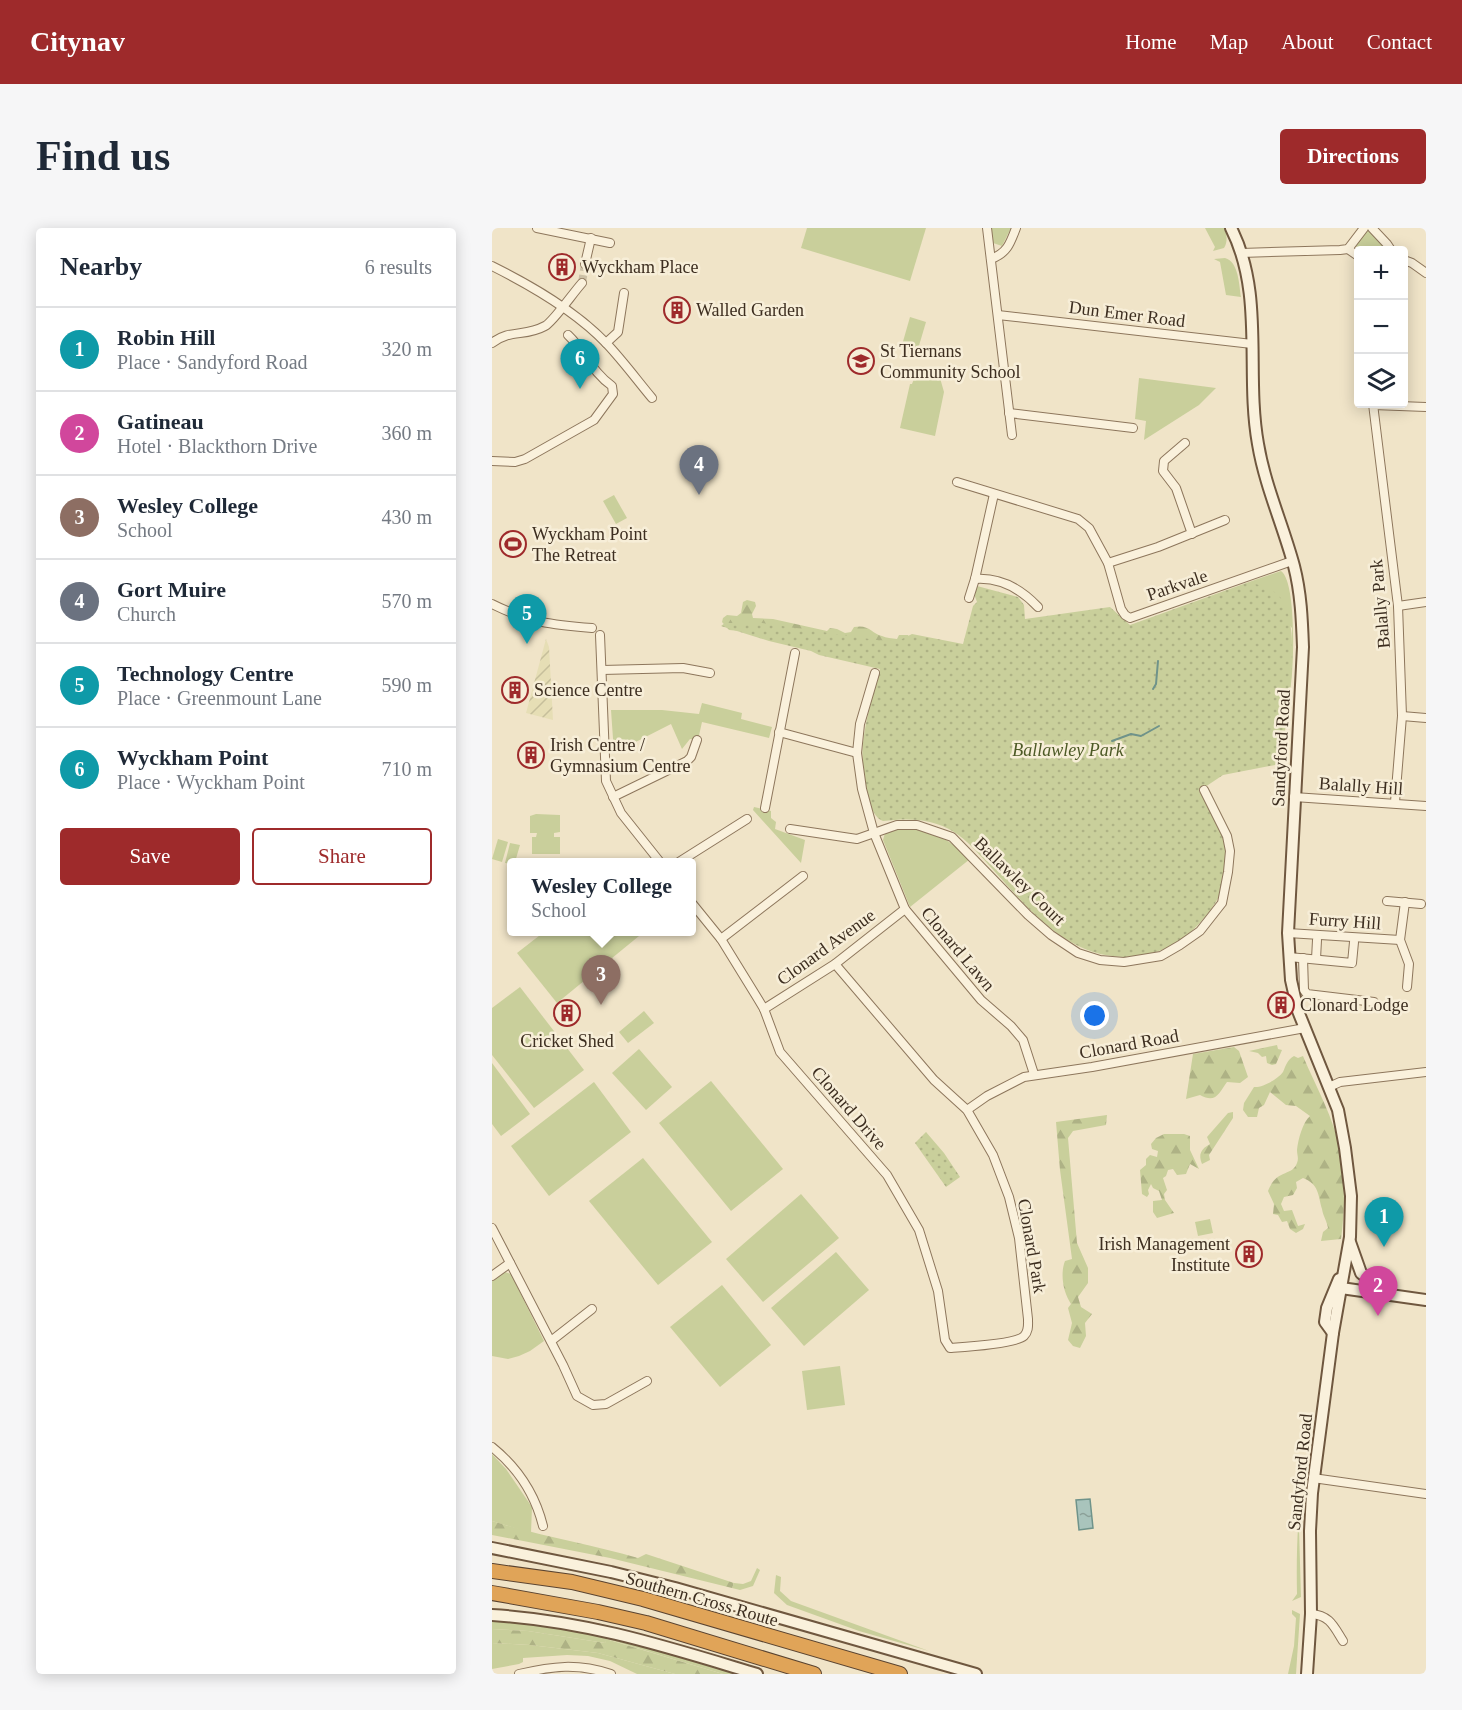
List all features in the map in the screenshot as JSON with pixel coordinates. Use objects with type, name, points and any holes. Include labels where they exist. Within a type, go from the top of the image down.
[{"type":"highway","name":"Southern Cross Route","points":[[492,1572],[572,1582],[633,1597],[900,1674]]},
{"type":"highway","points":[[492,1593],[577,1607],[646,1623],[814,1674]]},
{"type":"main road","name":"Sandyford Road","points":[[1231,228],[1241,253],[1249,287],[1258,445],[1265,477],[1299,588],[1303,634],[1294,796],[1292,901],[1288,933],[1291,980],[1298,1011],[1338,1110],[1351,1196],[1350,1239],[1313,1478],[1310,1531],[1311,1614],[1306,1674]]},
{"type":"main road","points":[[1350,1239],[1360,1273],[1389,1295]]},
{"type":"main road","name":"Sandyford Road","points":[[1334,1334],[1325,1322],[1327,1308],[1344,1268]]},
{"type":"main road","points":[[1341,1288],[1426,1300]]},
{"type":"main road","points":[[492,1548],[611,1572],[675,1588],[892,1652],[976,1674]]},
{"type":"main road","points":[[492,1615],[552,1620],[618,1633],[757,1674]]},
{"type":"street","points":[[537,228],[610,243]]},
{"type":"street","points":[[987,228],[1011,435]]},
{"type":"street","points":[[990,259],[999,256],[1009,248],[1016,228]]},
{"type":"street","points":[[1348,249],[1364,228]]},
{"type":"street","points":[[1372,228],[1388,246]]},
{"type":"street","points":[[585,264],[591,238]]},
{"type":"street","points":[[1241,253],[1348,249],[1354,253]]},
{"type":"street","points":[[1408,262],[1426,273]]},
{"type":"street","points":[[492,266],[562,306],[606,343],[652,398]]},
{"type":"street","points":[[492,343],[502,335],[531,332],[548,325],[582,283]]},
{"type":"street","points":[[606,343],[618,332],[624,293]]},
{"type":"street","name":"Dun Emer Road","points":[[998,315],[1252,344]]},
{"type":"street","points":[[492,461],[515,462],[531,455],[594,420],[613,394],[612,386],[598,376],[578,344],[568,335]]},
{"type":"street","points":[[1408,405],[1426,406]]},
{"type":"street","name":"Balally Park","points":[[1373,408],[1398,606],[1402,716],[1395,802]]},
{"type":"street","points":[[1009,413],[1133,428]]},
{"type":"street","points":[[1185,443],[1164,460],[1163,471],[1176,488],[1192,534]]},
{"type":"street","name":"Parkvale","points":[[957,482],[1078,519],[1089,528],[1108,563],[1121,609],[1130,618],[1292,561]]},
{"type":"street","points":[[969,598],[994,494]]},
{"type":"street","points":[[1108,563],[1158,547],[1225,520]]},
{"type":"street","points":[[975,579],[1003,582],[1024,593],[1038,607]]},
{"type":"street","points":[[1398,606],[1426,602]]},
{"type":"street","points":[[492,604],[515,615],[543,623],[592,628]]},
{"type":"street","points":[[600,635],[606,782],[621,813],[657,858]]},
{"type":"street","points":[[765,808],[795,653]]},
{"type":"street","points":[[602,670],[690,668],[710,673]]},
{"type":"street","name":"Clonard Lawn","points":[[874,673],[860,724],[857,753],[862,789],[874,833],[904,909],[981,1000],[1011,1026],[1023,1040],[1034,1074]]},
{"type":"street","points":[[1402,716],[1426,718]]},
{"type":"street","points":[[779,732],[857,753]]},
{"type":"street","points":[[613,796],[687,761],[691,757],[697,740]]},
{"type":"street","name":"Ballawley Court","points":[[790,829],[857,839],[897,825],[917,825],[952,837],[1028,915],[1051,935],[1078,953],[1100,960],[1124,962],[1146,960],[1161,956],[1200,931],[1221,903],[1230,851],[1227,836],[1204,790]]},
{"type":"street","name":"Balally Hill","points":[[1294,796],[1426,806]]},
{"type":"street","points":[[686,858],[747,819]]},
{"type":"street","points":[[721,939],[803,876]]},
{"type":"street","name":"Furry Hill","points":[[1387,901],[1421,904]]},
{"type":"street","name":"Furry Hill","points":[[1404,902],[1400,940],[1409,964],[1407,987]]},
{"type":"street","name":"Clonard Drive","points":[[696,908],[721,939],[764,1009],[780,1052],[886,1175],[918,1228],[938,1291],[945,1340],[950,1348]]},
{"type":"street","name":"Clonard Avenue","points":[[764,1009],[835,964],[904,909]]},
{"type":"street","name":"Furry Hill","points":[[1288,933],[1400,940]]},
{"type":"street","points":[[1316,959],[1317,940]]},
{"type":"street","points":[[1289,957],[1352,963],[1354,942]]},
{"type":"street","points":[[1302,958],[1306,994],[1374,1002]]},
{"type":"street","name":"Clonard Park","points":[[835,964],[931,1076],[967,1110],[993,1156],[1009,1197],[1019,1238],[1029,1330],[1023,1338],[1009,1342],[950,1348]]},
{"type":"street","name":"Clonard Road","points":[[967,1110],[1010,1083],[1034,1074],[1092,1067],[1305,1028]]},
{"type":"street","points":[[1329,1087],[1340,1082],[1426,1072]]},
{"type":"street","points":[[492,1228],[578,1396],[593,1405],[606,1404],[647,1381]]},
{"type":"street","points":[[492,1276],[510,1263]]},
{"type":"street","points":[[551,1341],[592,1309]]},
{"type":"street","points":[[492,1447],[507,1459],[528,1487],[537,1505],[543,1526]]},
{"type":"street","points":[[1313,1478],[1426,1494]]},
{"type":"street","points":[[1311,1614],[1330,1620],[1343,1641]]},
{"type":"street","points":[[519,1674],[562,1666],[589,1667],[610,1674]]},
{"type":"shaded area","points":[[546,639],[549,647],[553,720],[526,713]]},
{"type":"green space","points":[[807,228],[926,228],[910,281],[801,248]]},
{"type":"green space","points":[[990,228],[1011,228],[1002,246],[993,243]]},
{"type":"green space","points":[[1205,228],[1224,228],[1227,238],[1224,248],[1213,251],[1215,247]]},
{"type":"green space","points":[[1370,230],[1381,241],[1382,246],[1356,246],[1365,232]]},
{"type":"green space","points":[[1214,259],[1230,260],[1236,269],[1241,297],[1226,295],[1220,262]]},
{"type":"green space","points":[[910,317],[926,322],[918,349],[902,345]]},
{"type":"green space","points":[[927,372],[940,378],[944,392],[935,436],[900,428],[910,384],[917,375]]},
{"type":"green space","points":[[1139,378],[1216,388],[1199,405],[1144,440],[1146,421],[1135,419]]},
{"type":"green space","points":[[614,495],[627,518],[616,524],[603,501]]},
{"type":"green space","points":[[1281,571],[1286,578],[1292,609],[1293,665],[1290,691],[1292,628],[1249,582]]},
{"type":"green space","name":"Ballawley Park","points":[[1249,582],[1278,595],[1286,608],[1291,627],[1289,702],[1280,764],[1223,775],[1199,791],[1216,818],[1225,841],[1226,857],[1222,891],[1208,913],[1177,943],[1149,954],[1125,957],[1103,955],[1064,938],[1031,911],[968,842],[946,827],[920,820],[883,821],[877,816],[865,786],[863,751],[864,734],[880,669],[819,655],[721,626],[725,623],[762,623],[876,640],[898,641],[912,634],[963,644],[973,606],[977,602],[974,594],[977,586],[1018,597],[1024,605],[1025,619],[1110,607],[1130,625]]},
{"type":"green space","points":[[747,600],[755,602],[753,618],[773,619],[827,631],[830,628],[837,629],[845,633],[851,632],[854,627],[863,627],[887,638],[897,639],[899,635],[908,635],[912,647],[729,630],[722,622],[723,618],[727,615],[737,616],[741,613],[743,602]]},
{"type":"green space","points":[[702,703],[742,713],[741,719],[772,727],[769,738],[702,722],[698,740],[690,739],[682,749],[671,724],[614,753],[611,710],[662,710],[699,714]]},
{"type":"green space","points":[[754,807],[771,811],[771,818],[776,822],[775,829],[805,840],[801,863],[753,810]]},
{"type":"green space","points":[[560,815],[560,832],[554,833],[554,837],[560,837],[560,854],[532,854],[532,837],[536,837],[537,833],[530,833],[530,816]]},
{"type":"green space","points":[[902,828],[939,836],[970,859],[910,907],[883,840],[885,833],[889,830]]},
{"type":"green space","points":[[498,839],[508,842],[502,862],[492,859]]},
{"type":"green space","points":[[510,843],[520,845],[516,858],[507,858],[507,863],[505,863]]},
{"type":"green space","points":[[539,936],[639,936],[557,1003],[517,953]]},
{"type":"green space","points":[[520,987],[584,1070],[534,1108],[492,1055],[492,1008]]},
{"type":"green space","points":[[644,1011],[654,1023],[628,1043],[619,1032]]},
{"type":"green space","points":[[1277,1045],[1278,1049],[1282,1050],[1276,1064],[1272,1065],[1267,1063],[1266,1056],[1262,1057],[1258,1053],[1249,1051]]},
{"type":"green space","points":[[1234,1047],[1239,1051],[1248,1077],[1240,1083],[1227,1082],[1213,1098],[1200,1095],[1186,1099],[1193,1054]]},
{"type":"green space","points":[[639,1049],[672,1087],[646,1110],[612,1073]]},
{"type":"green space","points":[[1294,1056],[1298,1058],[1303,1056],[1337,1139],[1344,1184],[1341,1239],[1321,1241],[1323,1232],[1328,1228],[1317,1190],[1312,1183],[1303,1178],[1296,1182],[1297,1188],[1293,1195],[1284,1197],[1281,1204],[1284,1211],[1292,1210],[1298,1226],[1305,1224],[1303,1229],[1296,1233],[1290,1229],[1287,1221],[1282,1222],[1278,1215],[1273,1214],[1274,1204],[1268,1191],[1276,1179],[1295,1167],[1298,1160],[1297,1150],[1300,1136],[1310,1116],[1296,1106],[1286,1105],[1270,1092],[1264,1105],[1259,1108],[1257,1117],[1248,1117],[1243,1110],[1244,1103],[1254,1087],[1265,1085],[1277,1077]]},
{"type":"green space","points":[[492,1063],[530,1114],[501,1136],[492,1124]]},
{"type":"green space","points":[[711,1081],[783,1169],[731,1211],[659,1123]]},
{"type":"green space","points":[[594,1082],[631,1132],[549,1196],[511,1146]]},
{"type":"green space","points":[[1233,1112],[1233,1118],[1209,1155],[1210,1160],[1202,1164],[1201,1152],[1210,1144],[1207,1137],[1228,1113]]},
{"type":"green space","points":[[1107,1115],[1106,1125],[1073,1131],[1068,1138],[1077,1243],[1088,1268],[1088,1283],[1078,1297],[1081,1307],[1092,1314],[1085,1323],[1086,1336],[1080,1348],[1073,1346],[1068,1340],[1072,1323],[1068,1308],[1071,1304],[1064,1289],[1063,1272],[1065,1261],[1072,1259],[1056,1122]]},
{"type":"green space","points":[[926,1132],[960,1177],[946,1187],[915,1143]]},
{"type":"green space","points":[[1164,1134],[1190,1136],[1190,1150],[1199,1169],[1190,1164],[1186,1174],[1177,1175],[1173,1169],[1168,1170],[1163,1178],[1167,1190],[1164,1194],[1165,1200],[1174,1213],[1157,1218],[1153,1212],[1153,1201],[1162,1200],[1159,1191],[1151,1184],[1147,1197],[1142,1194],[1140,1170],[1146,1165],[1146,1159],[1150,1155],[1157,1157],[1158,1151],[1152,1149],[1151,1144]]},
{"type":"green space","points":[[643,1158],[712,1242],[658,1285],[589,1201]]},
{"type":"green space","points":[[801,1194],[839,1238],[763,1302],[726,1259]]},
{"type":"green space","points":[[1210,1219],[1213,1233],[1198,1236],[1195,1222]]},
{"type":"green space","points":[[836,1252],[869,1290],[804,1346],[771,1308]]},
{"type":"green space","points":[[505,1272],[511,1274],[544,1341],[530,1351],[508,1359],[492,1356],[492,1280]]},
{"type":"green space","points":[[722,1285],[771,1345],[720,1387],[670,1327]]},
{"type":"green space","points":[[840,1366],[845,1405],[807,1410],[802,1371]]},
{"type":"green space","points":[[492,1454],[506,1469],[532,1507],[531,1533],[492,1521]]},
{"type":"green space","points":[[1306,1457],[1299,1528],[1301,1597],[1292,1601],[1297,1594],[1298,1525]]},
{"type":"green space","points":[[492,1521],[638,1558],[646,1554],[734,1583],[732,1588],[610,1558],[492,1535]]},
{"type":"green space","points":[[757,1568],[760,1570],[753,1586],[740,1590],[732,1588],[734,1583],[743,1584],[751,1581]]},
{"type":"green space","points":[[776,1575],[781,1577],[780,1591],[791,1601],[929,1651],[859,1631],[787,1605],[774,1593]]},
{"type":"green space","points":[[1292,1610],[1300,1614],[1296,1674],[1288,1674],[1294,1646],[1296,1618]]},
{"type":"green space","points":[[492,1620],[570,1627],[656,1648],[738,1674],[723,1674],[607,1639],[605,1643],[528,1631],[492,1629]]},
{"type":"green space","points":[[492,1629],[528,1631],[605,1643],[606,1639],[723,1674],[675,1674],[598,1653],[492,1643]]},
{"type":"green space","points":[[492,1643],[598,1653],[675,1674],[637,1674],[610,1661],[588,1656],[567,1655],[523,1658],[523,1662],[519,1664],[492,1669]]},
{"type":"water","points":[[1090,1499],[1093,1528],[1079,1530],[1076,1500]]},
{"type":"waterway","points":[[1153,689],[1156,684],[1158,661]]},
{"type":"waterway","points":[[1112,741],[1131,734],[1141,736],[1159,726]]},
{"type":"tunnel","points":[[582,283],[585,264]]},
{"type":"place","name":"Wyckham Place","points":[[562,267]]},
{"type":"place","name":"Walled Garden","points":[[677,310]]},
{"type":"place","name":"St Tiernans Community School","points":[[861,361]]},
{"type":"place","name":"Wyckham Point","points":[[580,389]]},
{"type":"place","name":"Gort Muire","points":[[699,495]]},
{"type":"place","name":"Wyckham Point The Retreat","points":[[513,544]]},
{"type":"place","name":"Technology Centre","points":[[527,644]]},
{"type":"place","name":"Science Centre","points":[[515,690]]},
{"type":"place","name":"Irish Centre / Gymnasium Centre","points":[[531,755]]},
{"type":"place","name":"Wesley College","points":[[601,1005]]},
{"type":"place","name":"Clonard Lodge","points":[[1281,1005]]},
{"type":"place","name":"Cricket Shed","points":[[567,1013]]},
{"type":"place","name":"Robin Hill","points":[[1384,1247]]},
{"type":"place","name":"Irish Management Institute","points":[[1249,1254]]},
{"type":"place","name":"Gatineau","points":[[1378,1316]]}]
